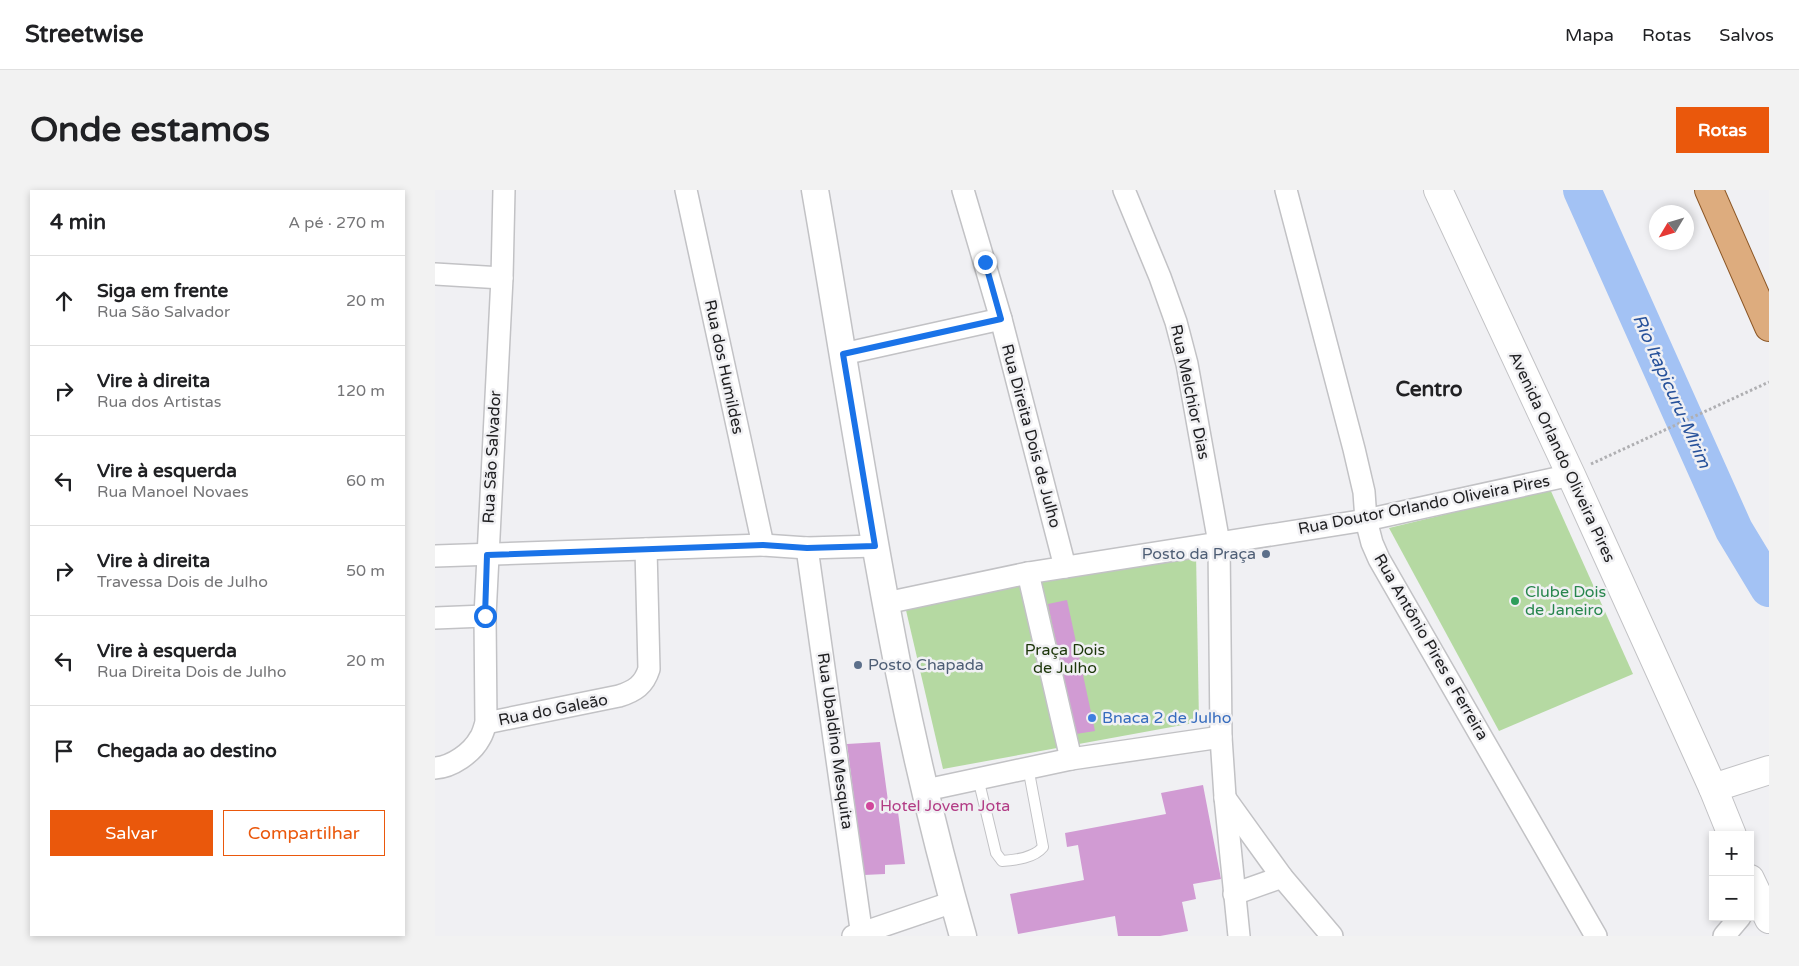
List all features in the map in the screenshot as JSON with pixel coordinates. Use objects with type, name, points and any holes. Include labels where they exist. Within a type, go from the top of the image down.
[{"type":"main road","name":"Avenida Orlando Oliveira Pires","points":[[1438,190],[1571,475],[1713,788],[1730,831]]},
{"type":"main road","points":[[1709,190],[1769,327]]},
{"type":"main road","points":[[1713,788],[1757,774]]},
{"type":"street","name":"Rua São Salvador","points":[[486,723],[485,616],[487,555],[502,278],[504,190]]},
{"type":"street","name":"Rua dos Humildes","points":[[686,190],[763,545]]},
{"type":"street","points":[[815,190],[875,546],[899,673],[953,902],[963,936]]},
{"type":"street","name":"Rua Direita Dois de Julho","points":[[963,190],[1001,319],[1065,567]]},
{"type":"street","name":"Rua Melchior Dias","points":[[1124,190],[1177,322],[1187,364],[1219,543]]},
{"type":"street","name":"Rua Antônio Pires e Ferreira","points":[[1286,190],[1354,449],[1372,543],[1379,559],[1596,936]]},
{"type":"street","points":[[435,274],[502,278]]},
{"type":"street","points":[[843,354],[1001,319]]},
{"type":"street","name":"Rua Doutor Orlando Oliveira Pires","points":[[1219,543],[1367,520],[1571,475]]},
{"type":"street","points":[[886,604],[1028,573],[1219,543],[1221,737],[1239,936]]},
{"type":"street","points":[[435,556],[763,545],[807,548],[875,546]]},
{"type":"street","name":"Rua Ubaldino Mesquita","points":[[807,548],[859,935]]},
{"type":"street","name":"Rua do Galeão","points":[[486,723],[619,696],[631,692],[640,686],[646,678],[649,669],[645,549]]},
{"type":"street","points":[[1028,573],[1071,758]]},
{"type":"street","points":[[435,618],[485,616]]},
{"type":"street","points":[[435,768],[442,768],[460,759],[480,739],[486,723]]},
{"type":"street","points":[[926,790],[1071,758],[1221,737]]},
{"type":"street","points":[[1225,797],[1282,876],[1332,936]]},
{"type":"street","points":[[1234,894],[1282,876]]},
{"type":"street","points":[[859,935],[953,902]]},
{"type":"street","points":[[1724,936],[1737,921]]},
{"type":"lane","points":[[978,778],[996,853],[1002,861],[1015,860],[1036,854],[1043,846],[1028,767]]},
{"type":"path","points":[[1598,459],[1768,383]]},
{"type":"green space","name":"Clube Dois de Janeiro","points":[[1550,489],[1633,674],[1499,731],[1389,528]]},
{"type":"green space","name":"Praça Dois de Julho","points":[[1196,552],[1199,722],[943,769],[905,606]]},
{"type":"building","points":[[1067,600],[1095,731],[1076,734],[1048,604]]},
{"type":"building","name":"Hotel Jovem Jota","points":[[880,742],[888,801],[883,812],[898,812],[905,864],[885,865],[885,874],[864,875],[847,744]]},
{"type":"building","points":[[1203,785],[1221,879],[1193,884],[1196,899],[1182,902],[1188,931],[1160,936],[1118,936],[1115,916],[1018,934],[1010,894],[1084,880],[1078,845],[1067,847],[1065,833],[1166,814],[1161,793]]},
{"type":"waterway","name":"Rio Itapicuru-Mirim","points":[[1582,190],[1734,530],[1769,588]]},
{"type":"place","name":"Posto da Praça","points":[[1266,554]]},
{"type":"place","name":"Clube Dois de Janeiro","points":[[1515,601]]},
{"type":"place","name":"Posto Chapada","points":[[858,665]]},
{"type":"place","name":"Bnaca 2 de Julho","points":[[1092,718]]},
{"type":"place","name":"Hotel Jovem Jota","points":[[870,806]]},
{"type":"district","name":"Centro","points":[[1429,389]]},
{"type":"route","points":[[485,616],[487,555],[763,545],[807,548],[875,546],[843,354],[1001,319],[985,262]]}]
